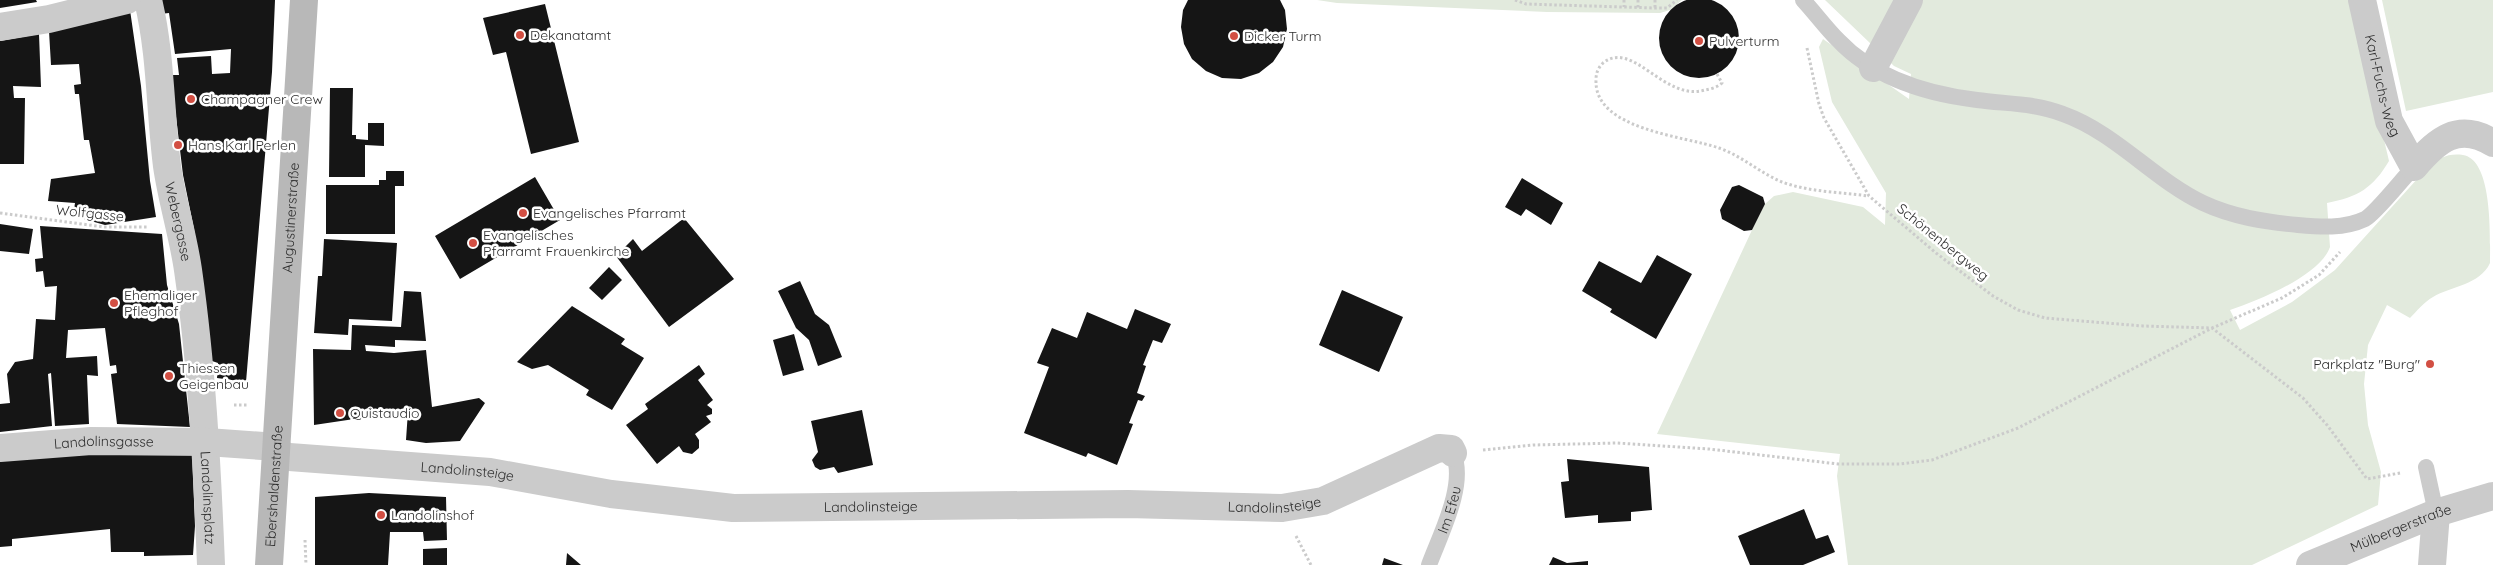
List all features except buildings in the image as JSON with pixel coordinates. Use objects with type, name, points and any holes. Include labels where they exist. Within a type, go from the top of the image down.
[{"type":"main road","name":"Augustinerstraße","points":[[280,408],[304,0]]},
{"type":"main road","name":"Ebershaldenstraße","points":[[269,565],[280,408]]},
{"type":"street","points":[[0,27],[49,19],[127,0]]},
{"type":"street","name":"Webergasse","points":[[148,0],[155,34],[162,126],[188,270],[207,442]]},
{"type":"street","points":[[1873,68],[1909,0]]},
{"type":"street","name":"Karl-Fuchs-Weg","points":[[2362,0],[2389,121],[2414,167]]},
{"type":"street","points":[[2414,167],[2432,146],[2442,139],[2466,134],[2493,143]]},
{"type":"street","name":"Landolinsgasse","points":[[0,448],[91,441],[207,442]]},
{"type":"street","name":"Landolinsplatz","points":[[210,565],[207,442],[277,452]]},
{"type":"street","name":"Landolinsteige","points":[[277,452],[490,472],[611,494],[733,508],[1118,504],[1282,508],[1323,501],[1439,448],[1451,449],[1453,453]]},
{"type":"street","name":"Mülbergerstraße","points":[[2310,565],[2436,513],[2493,496]]},
{"type":"street","points":[[2432,565],[2436,513]]},
{"type":"lane","points":[[1804,0],[1838,41],[1873,68],[1914,87],[1934,93],[1979,100],[2019,103],[2064,114],[2109,139],[2176,187],[2202,203],[2229,214],[2251,219],[2315,226],[2348,225],[2366,218],[2414,167]]},
{"type":"lane","name":"Im Efeu","points":[[1429,565],[1456,484],[1457,465],[1453,453]]},
{"type":"lane","points":[[2426,467],[2436,513]]},
{"type":"path","points":[[1515,0],[1526,4],[1540,5],[1638,8],[1667,8],[1677,0]]},
{"type":"path","points":[[1540,0],[1540,5]]},
{"type":"path","points":[[1583,0],[1583,7]]},
{"type":"path","points":[[1604,7],[1605,0]]},
{"type":"path","points":[[1624,0],[1624,7]]},
{"type":"path","points":[[1638,0],[1638,8]]},
{"type":"path","points":[[1655,0],[1655,8]]},
{"type":"path","name":"Schönenbergweg","points":[[1806,41],[1819,104],[1824,118],[1869,196],[1936,253],[1993,296],[2018,310],[2045,318],[2143,326],[2212,328]]},
{"type":"path","points":[[1717,74],[1722,83],[1720,86],[1702,91],[1684,91],[1674,88],[1635,62],[1621,56],[1607,60],[1599,67],[1596,82],[1597,92],[1610,110],[1635,125],[1718,147],[1784,182],[1804,188],[1869,196]]},
{"type":"path","name":"Wolfgasse","points":[[0,213],[104,228],[179,225]]},
{"type":"path","points":[[1453,453],[1534,445],[1617,443],[1700,449],[1838,464],[1900,464],[1932,460],[2018,428],[2212,328],[2256,311],[2302,287],[2331,263],[2366,218]]},
{"type":"path","points":[[2212,328],[2302,398],[2327,425],[2367,479],[2426,467]]},
{"type":"shaded area","points":[[1317,0],[1682,0],[1670,10],[1660,13],[1547,12],[1337,3]]},
{"type":"shaded area","points":[[1825,0],[2351,0],[2389,161],[2371,185],[2364,190],[2348,198],[2327,203],[2330,247],[2324,258],[2314,268],[2271,294],[2230,310],[2240,330],[2292,302],[2335,270],[2428,167],[2444,157],[2453,155],[2463,155],[2473,160],[2480,170],[2488,201],[2490,263],[2472,281],[2433,297],[2410,318],[2387,305],[2368,345],[2364,384],[2368,425],[2381,472],[2378,505],[2252,565],[1848,565],[1837,476],[1840,454],[1657,434],[1765,204],[1774,196],[1793,192],[1863,207],[1885,225],[1886,193],[1832,102],[1819,47],[1823,39],[1909,99],[1911,74],[1894,66]]},
{"type":"shaded area","points":[[2382,0],[2493,0],[2493,92],[2406,111]]},
{"type":"place","name":"Dekanatamt","points":[[520,35]]},
{"type":"place","name":"Dicker Turm","points":[[1234,36]]},
{"type":"place","name":"Pulverturm","points":[[1699,41]]},
{"type":"place","name":"Champagner Crew","points":[[191,99]]},
{"type":"place","name":"Hans Karl Perlen","points":[[178,145]]},
{"type":"place","name":"Evangelisches Pfarramt","points":[[523,213]]},
{"type":"place","name":"Evangelisches Pfarramt Frauenkirche","points":[[473,243]]},
{"type":"place","name":"Ehemaliger Pfleghof","points":[[114,303]]},
{"type":"place","name":"Parkplatz \"Burg\"","points":[[2430,364]]},
{"type":"place","name":"Thiessen Geigenbau","points":[[169,376]]},
{"type":"place","name":"Quistaudio","points":[[340,413]]},
{"type":"place","name":"Landolinshof","points":[[381,515]]}]
